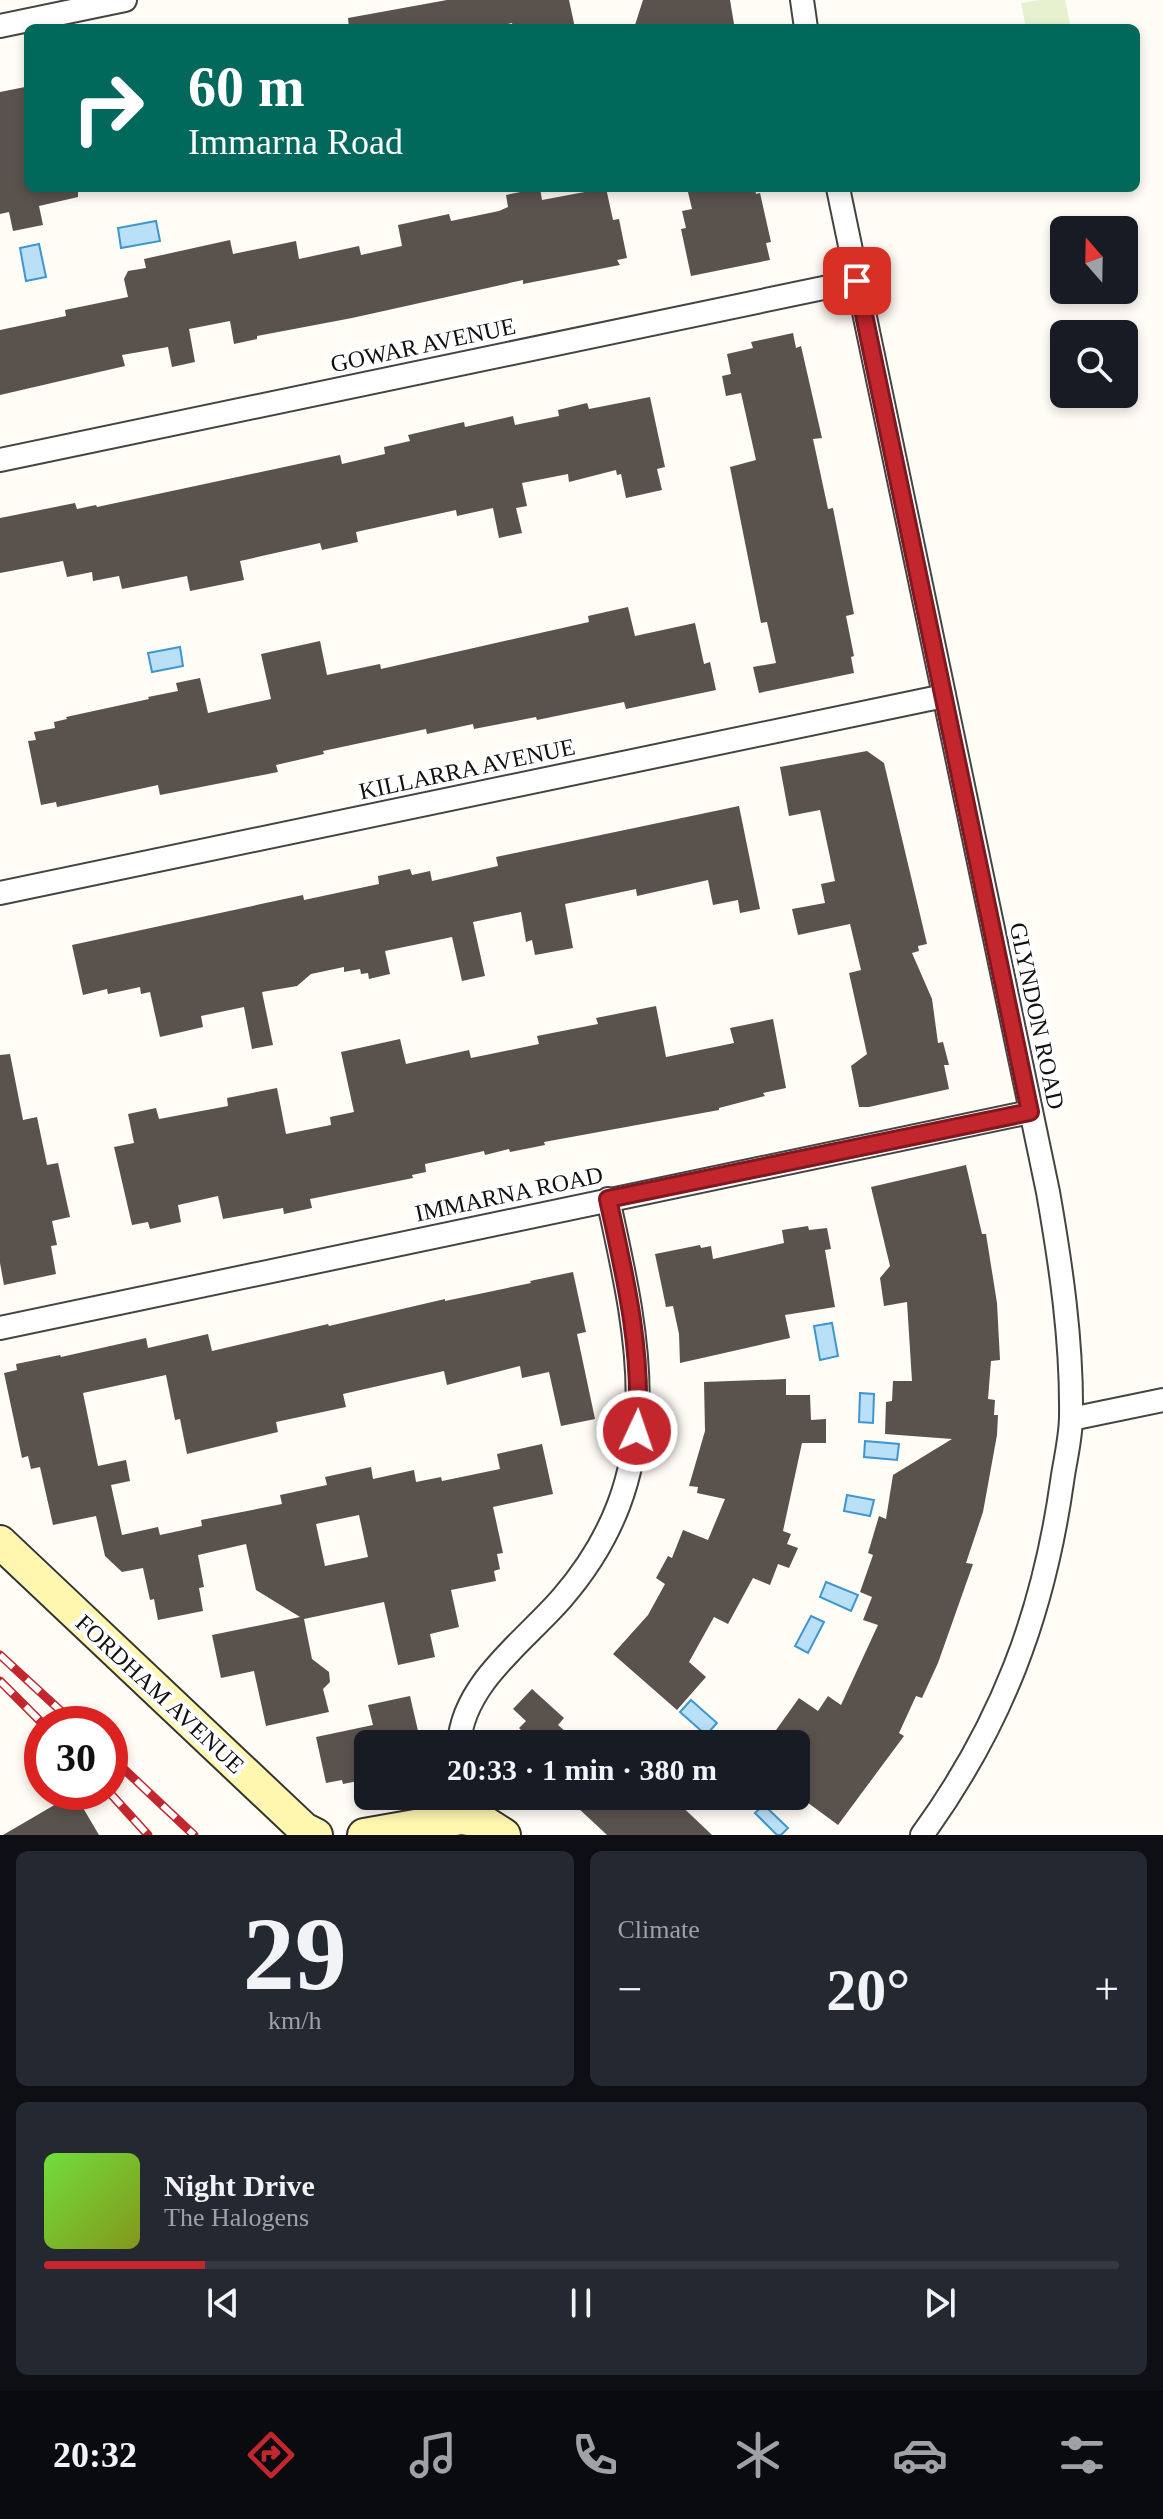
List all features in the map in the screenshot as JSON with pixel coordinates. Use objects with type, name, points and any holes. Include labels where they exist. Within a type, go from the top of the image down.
[{"type":"street","points":[[0,26],[125,0]]},
{"type":"street","points":[[802,0],[805,24]]},
{"type":"street","name":"GLYNDON ROAD","points":[[839,192],[1048,1192],[1067,1322],[1071,1419],[1040,1596],[1000,1706],[968,1766],[922,1835]]},
{"type":"street","name":"GOWAR AVENUE","points":[[0,460],[857,281]]},
{"type":"street","name":"KILLARRA AVENUE","points":[[0,893],[944,696]]},
{"type":"street","name":"IMMARNA ROAD","points":[[0,1328],[1030,1112]]},
{"type":"street","points":[[462,1730],[468,1707],[479,1689],[563,1597],[597,1548],[611,1519],[632,1459],[639,1404],[636,1341],[608,1199]]},
{"type":"street","points":[[1071,1419],[1163,1400]]},
{"type":"street","name":"FORDHAM AVENUE","points":[[2,1546],[304,1829],[316,1835]]},
{"type":"street","points":[[364,1835],[458,1810]]},
{"type":"street","points":[[473,1810],[504,1835]]},
{"type":"green space","points":[[1065,0],[1070,24],[1025,24],[1021,3]]},
{"type":"water","points":[[156,221],[160,241],[121,248],[118,228]]},
{"type":"water","points":[[39,244],[46,277],[26,281],[20,248]]},
{"type":"water","points":[[180,647],[183,666],[152,672],[148,653]]},
{"type":"water","points":[[832,1323],[838,1356],[820,1360],[814,1326]]},
{"type":"water","points":[[860,1393],[874,1394],[873,1423],[859,1422]]},
{"type":"water","points":[[865,1441],[899,1444],[897,1460],[864,1457]]},
{"type":"water","points":[[847,1495],[874,1500],[870,1516],[844,1511]]},
{"type":"water","points":[[826,1582],[858,1595],[851,1611],[820,1597]]},
{"type":"water","points":[[811,1616],[824,1622],[808,1653],[795,1646]]},
{"type":"water","points":[[691,1700],[717,1723],[711,1730],[700,1730],[680,1712]]},
{"type":"water","points":[[769,1810],[788,1828],[777,1835],[755,1813]]},
{"type":"building","points":[[447,0],[569,0],[574,24],[349,24],[348,18]]},
{"type":"building","points":[[643,0],[730,0],[734,24],[635,24]]},
{"type":"building","points":[[24,87],[24,192],[78,192],[78,197],[39,206],[43,225],[13,231],[9,212],[0,214],[0,92]]},
{"type":"building","points":[[541,192],[542,200],[585,192],[607,192],[613,220],[619,219],[627,258],[617,260],[620,265],[523,284],[523,280],[257,336],[257,339],[234,344],[230,321],[189,329],[195,362],[172,367],[168,347],[122,355],[125,366],[0,395],[0,330],[66,316],[65,310],[128,297],[124,279],[128,271],[146,268],[144,259],[230,240],[233,254],[296,241],[299,259],[359,246],[361,255],[402,246],[398,225],[449,214],[451,221],[499,211],[508,207],[506,195]]},
{"type":"building","points":[[688,192],[760,193],[771,242],[766,243],[770,260],[691,276],[681,229],[686,228],[682,211],[692,209]]},
{"type":"building","points":[[793,333],[796,348],[801,346],[822,438],[813,439],[828,509],[833,508],[854,614],[846,616],[854,673],[759,693],[753,667],[776,663],[767,622],[761,623],[730,467],[756,460],[741,393],[726,396],[722,376],[731,374],[727,354],[753,348],[751,342]]},
{"type":"building","points":[[650,397],[665,467],[657,469],[662,490],[626,498],[621,474],[617,475],[616,470],[569,482],[568,474],[522,483],[527,506],[516,508],[522,533],[499,538],[493,508],[457,516],[456,510],[356,532],[358,542],[322,550],[320,543],[240,561],[244,580],[190,591],[187,576],[122,589],[119,576],[93,581],[92,572],[67,577],[63,561],[0,573],[0,518],[75,503],[77,509],[97,507],[340,455],[342,464],[385,454],[384,447],[410,441],[408,435],[464,422],[465,427],[513,416],[515,425],[559,416],[558,410],[587,403],[589,409]]},
{"type":"building","points":[[628,607],[635,636],[695,623],[704,664],[710,662],[716,690],[626,709],[624,702],[474,729],[473,724],[427,734],[426,729],[323,751],[324,754],[276,765],[278,772],[160,795],[158,785],[57,807],[56,802],[41,805],[28,741],[36,740],[34,732],[55,728],[54,722],[66,717],[178,691],[176,683],[200,678],[208,713],[271,699],[261,654],[320,641],[327,675],[380,664],[381,669],[589,622],[588,616]]},
{"type":"building","points":[[867,751],[884,763],[927,944],[918,946],[919,951],[912,953],[932,999],[938,1043],[943,1042],[949,1065],[944,1065],[949,1089],[859,1107],[851,1066],[867,1054],[849,973],[861,970],[850,924],[798,935],[792,909],[825,903],[821,884],[835,881],[820,810],[789,816],[780,767]]},
{"type":"building","points":[[739,806],[760,909],[740,913],[738,900],[713,905],[708,880],[637,896],[636,889],[565,904],[573,948],[535,955],[532,940],[526,942],[521,912],[473,922],[485,976],[462,981],[452,937],[385,951],[390,974],[369,979],[368,973],[361,974],[360,969],[344,972],[344,967],[311,974],[297,986],[262,992],[273,1045],[252,1049],[244,1007],[201,1016],[203,1027],[160,1037],[150,992],[141,994],[140,987],[108,994],[107,989],[83,995],[72,945],[303,895],[304,900],[379,884],[378,876],[410,869],[412,875],[430,871],[432,881],[498,866],[496,857]]},
{"type":"building","points":[[656,1006],[666,1057],[734,1043],[730,1028],[773,1019],[786,1088],[763,1093],[765,1096],[719,1110],[544,1142],[545,1145],[510,1152],[509,1149],[485,1155],[484,1151],[425,1164],[426,1172],[412,1175],[413,1178],[310,1199],[312,1208],[284,1214],[283,1208],[223,1219],[218,1196],[178,1205],[181,1222],[150,1229],[148,1222],[132,1225],[114,1147],[134,1143],[128,1114],[156,1108],[159,1119],[228,1106],[227,1098],[277,1088],[286,1134],[331,1125],[330,1117],[354,1112],[341,1052],[400,1039],[406,1064],[469,1050],[471,1058],[539,1044],[537,1036],[598,1024],[596,1018]]},
{"type":"building","points":[[10,1054],[23,1120],[37,1117],[47,1165],[58,1163],[70,1217],[52,1221],[57,1245],[51,1246],[56,1274],[4,1285],[0,1263],[0,1055]]},
{"type":"building","points":[[966,1165],[982,1234],[986,1234],[997,1303],[1000,1360],[991,1361],[988,1399],[995,1400],[997,1435],[983,1512],[966,1563],[973,1564],[938,1663],[922,1698],[916,1696],[899,1733],[904,1736],[838,1825],[810,1804],[810,1730],[776,1730],[799,1698],[818,1711],[828,1696],[841,1705],[878,1625],[863,1620],[872,1597],[860,1592],[873,1555],[868,1553],[879,1516],[886,1519],[893,1475],[952,1439],[885,1434],[886,1402],[892,1401],[893,1381],[912,1381],[907,1302],[884,1306],[880,1278],[890,1266],[871,1187]]},
{"type":"building","points":[[808,1226],[809,1230],[827,1228],[831,1249],[825,1250],[835,1307],[785,1315],[790,1338],[680,1363],[679,1334],[673,1306],[666,1307],[655,1254],[700,1245],[701,1248],[711,1246],[713,1259],[784,1243],[782,1230]]},
{"type":"building","points":[[573,1272],[586,1332],[577,1334],[595,1419],[561,1426],[549,1372],[522,1378],[520,1366],[447,1385],[444,1371],[343,1394],[346,1407],[276,1422],[278,1432],[187,1454],[180,1419],[175,1420],[166,1375],[83,1393],[98,1466],[126,1460],[130,1481],[111,1485],[122,1535],[158,1527],[160,1535],[202,1526],[201,1520],[282,1504],[280,1495],[327,1485],[325,1477],[371,1467],[373,1479],[414,1470],[416,1482],[441,1477],[442,1481],[500,1469],[497,1454],[542,1444],[553,1494],[493,1507],[503,1553],[497,1554],[500,1569],[494,1571],[496,1581],[451,1590],[459,1627],[430,1634],[435,1657],[398,1665],[384,1602],[304,1619],[312,1659],[329,1672],[330,1682],[323,1689],[329,1712],[266,1726],[254,1671],[221,1678],[212,1635],[300,1617],[256,1590],[246,1544],[198,1555],[204,1587],[199,1588],[203,1611],[158,1620],[143,1568],[122,1572],[105,1556],[96,1516],[53,1525],[40,1467],[31,1469],[28,1456],[22,1458],[4,1373],[17,1370],[16,1364],[146,1338],[148,1348],[208,1334],[212,1351]],"holes":[[[359,1515],[368,1557],[325,1566],[316,1524]]]},
{"type":"building","points":[[786,1379],[786,1395],[810,1395],[811,1420],[826,1419],[826,1443],[802,1443],[783,1531],[791,1534],[787,1544],[798,1548],[789,1568],[778,1564],[770,1585],[753,1578],[728,1624],[714,1617],[689,1662],[706,1677],[677,1710],[613,1654],[648,1615],[665,1584],[656,1578],[668,1556],[672,1558],[683,1530],[708,1540],[725,1499],[697,1493],[698,1487],[689,1486],[705,1431],[704,1382]]},
{"type":"building","points":[[532,1689],[564,1718],[558,1725],[564,1730],[521,1730],[519,1728],[526,1721],[513,1709]]},
{"type":"building","points":[[410,1696],[418,1730],[354,1730],[354,1782],[326,1783],[316,1737],[373,1725],[368,1705]]},
{"type":"building","points":[[46,1810],[84,1810],[99,1835],[3,1835]]},
{"type":"building","points":[[580,1810],[686,1810],[712,1835],[607,1835]]},
{"type":"railway","points":[[0,1655],[55,1706]]},
{"type":"railway","points":[[0,1681],[25,1706]]},
{"type":"railway","points":[[128,1773],[194,1835]]},
{"type":"railway","points":[[125,1810],[148,1835]]},
{"type":"route","points":[[637,1431],[636,1341],[608,1199],[1030,1112],[857,281]]}]
